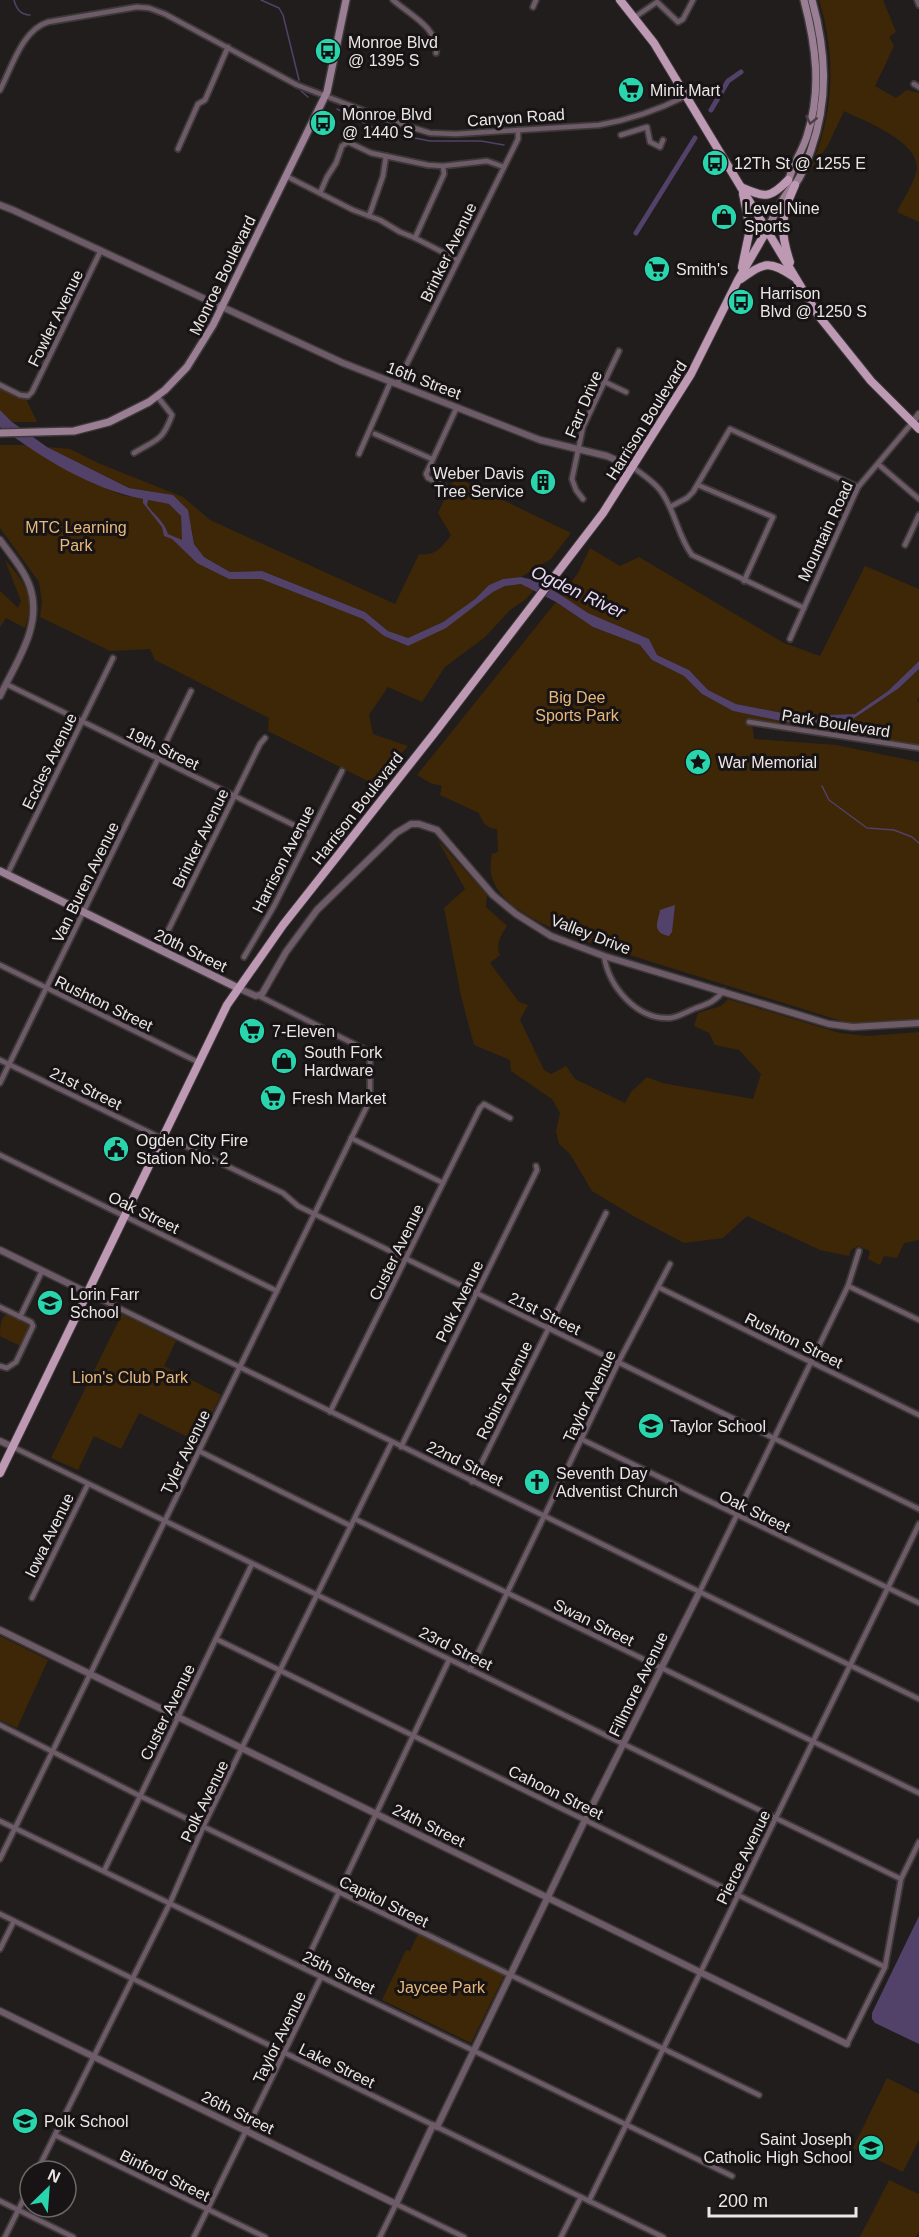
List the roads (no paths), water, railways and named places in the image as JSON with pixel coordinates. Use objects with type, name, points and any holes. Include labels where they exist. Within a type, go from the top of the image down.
[{"type":"main road","name":"Monroe Boulevard","points":[[0,433],[74,431],[109,422],[134,411],[157,396],[174,382],[194,358],[222,307],[325,96],[346,0]]},
{"type":"main road","points":[[620,0],[654,43],[818,315],[871,381],[919,429]]},
{"type":"main road","name":"Harrison Boulevard","points":[[0,1473],[227,1005],[283,925],[603,513],[691,374],[738,280],[788,192],[807,137],[815,96],[815,51],[804,0]]},
{"type":"main road","name":"Harrison Boulevard","points":[[791,183],[812,147],[823,96],[823,50],[812,0]]},
{"type":"main road","points":[[741,187],[756,194],[768,195],[791,183]]},
{"type":"main road","points":[[791,183],[782,230],[783,243],[795,277]]},
{"type":"main road","points":[[738,280],[750,232],[741,187]]},
{"type":"main road","points":[[738,280],[768,264],[778,266],[795,277]]},
{"type":"main road","name":"20th Street","points":[[7,869],[84,912],[238,988]]},
{"type":"street","points":[[393,0],[432,32],[437,43],[436,53]]},
{"type":"street","points":[[533,7],[536,0]]},
{"type":"street","points":[[635,17],[657,2],[678,22],[683,19],[693,0]]},
{"type":"street","points":[[917,0],[919,5]]},
{"type":"street","name":"Canyon Road","points":[[0,89],[32,31],[42,24],[143,7],[165,14],[278,76],[388,120],[430,133],[456,134],[599,125],[618,122],[664,107],[686,96]]},
{"type":"street","points":[[178,149],[198,104],[206,100],[228,48]]},
{"type":"street","points":[[621,135],[647,127],[650,142],[660,147],[663,140]]},
{"type":"street","name":"Brinker Avenue","points":[[359,454],[518,139],[518,130]]},
{"type":"street","points":[[320,193],[348,141],[371,153],[428,165],[443,166],[487,161],[504,167]]},
{"type":"street","points":[[369,216],[383,176],[386,156]]},
{"type":"street","points":[[415,238],[444,174],[443,166]]},
{"type":"street","points":[[286,176],[458,261]]},
{"type":"street","name":"16th Street","points":[[0,205],[343,363],[540,440],[607,456],[633,468],[655,484],[670,507],[685,545],[692,555],[804,608]]},
{"type":"street","name":"Fowler Avenue","points":[[0,385],[20,395],[28,396],[32,392],[101,250]]},
{"type":"street","name":"Farr Drive","points":[[583,500],[572,479],[583,427],[619,351]]},
{"type":"street","points":[[605,382],[626,392]]},
{"type":"street","points":[[134,453],[164,436],[172,415],[157,396]]},
{"type":"street","points":[[443,485],[427,476],[427,470],[457,407]]},
{"type":"street","name":"Mountain Road","points":[[790,639],[858,487],[919,414]]},
{"type":"street","points":[[670,507],[687,498],[698,484],[730,429],[858,487]]},
{"type":"street","points":[[375,434],[432,459]]},
{"type":"street","points":[[878,464],[919,499]]},
{"type":"street","points":[[698,484],[773,517],[744,581]]},
{"type":"street","points":[[905,545],[919,515]]},
{"type":"street","points":[[0,540],[30,586],[34,605],[30,635],[0,696]]},
{"type":"street","name":"Eccles Avenue","points":[[7,869],[113,658]]},
{"type":"street","name":"19th Street","points":[[6,684],[310,833]]},
{"type":"street","name":"Van Buren Avenue","points":[[0,1083],[190,690]]},
{"type":"street","name":"Park Boulevard","points":[[749,722],[919,748]]},
{"type":"street","name":"Brinker Avenue","points":[[159,949],[265,738]]},
{"type":"street","name":"Harrison Avenue","points":[[244,957],[274,906],[342,771]]},
{"type":"street","name":"Valley Drive","points":[[259,996],[286,952],[318,910],[396,832],[411,824],[428,826],[440,832],[493,895],[516,914],[551,936],[604,956],[829,1024],[853,1027],[919,1023]]},
{"type":"street","points":[[604,956],[606,969],[619,992],[636,1007],[658,1017],[672,1018],[717,1000],[723,991]]},
{"type":"street","name":"Rushton Street","points":[[0,965],[198,1062]]},
{"type":"street","name":"20th Street","points":[[238,988],[259,996],[370,1052]]},
{"type":"street","name":"Tyler Avenue","points":[[0,1859],[351,1138],[370,1095],[369,1070],[372,1060],[370,1052]]},
{"type":"street","name":"21st Street","points":[[0,1060],[283,1193],[298,1206],[314,1214],[919,1509]]},
{"type":"street","name":"Custer Avenue","points":[[330,1412],[480,1108],[484,1104],[510,1118]]},
{"type":"street","points":[[351,1138],[443,1183]]},
{"type":"street","name":"Oak Street","points":[[0,1155],[277,1291]]},
{"type":"street","name":"Polk Avenue","points":[[401,1447],[537,1170],[536,1166]]},
{"type":"street","name":"Robins Avenue","points":[[472,1482],[606,1213]]},
{"type":"street","name":"22nd Street","points":[[0,1250],[919,1699]]},
{"type":"street","name":"Fillmore Avenue","points":[[380,2237],[775,1439],[848,1286],[859,1251]]},
{"type":"street","name":"Taylor Avenue","points":[[470,1670],[618,1363],[669,1264]]},
{"type":"street","points":[[20,1317],[42,1271]]},
{"type":"street","points":[[848,1286],[919,1320]]},
{"type":"street","name":"Rushton Street","points":[[658,1287],[919,1415]]},
{"type":"street","points":[[0,1316],[2,1308],[33,1323],[33,1328],[16,1362],[7,1368],[0,1366]]},
{"type":"street","name":"Oak Street","points":[[581,1439],[919,1604]]},
{"type":"street","name":"23rd Street","points":[[0,1441],[901,1880]]},
{"type":"street","name":"Polk Avenue","points":[[44,2159],[170,1903],[204,1825],[392,1442]]},
{"type":"street","points":[[199,1451],[351,1526]]},
{"type":"street","name":"Iowa Avenue","points":[[32,1598],[88,1484]]},
{"type":"street","name":"Swan Street","points":[[355,1519],[919,1793]]},
{"type":"street","name":"Pierce Avenue","points":[[589,2201],[919,1524]]},
{"type":"street","name":"Custer Avenue","points":[[104,1871],[252,1564]]},
{"type":"street","name":"24th Street","points":[[0,1630],[847,2044]]},
{"type":"street","name":"Cahoon Street","points":[[216,1640],[885,1966]]},
{"type":"street","name":"Taylor Avenue","points":[[303,1968],[448,1660]]},
{"type":"street","name":"Capitol Street","points":[[0,1725],[140,1796],[759,2095]]},
{"type":"street","name":"25th Street","points":[[0,1821],[732,2176]]},
{"type":"street","points":[[847,2044],[885,1966],[901,1880],[919,1842]]},
{"type":"street","name":"Lake Street","points":[[0,1914],[663,2237]]},
{"type":"street","points":[[0,1948],[14,1921]]},
{"type":"street","name":"Taylor Avenue","points":[[194,2237],[321,1977]]},
{"type":"street","name":"26th Street","points":[[0,2011],[464,2237]]},
{"type":"street","name":"Binford Street","points":[[56,2135],[265,2237]]},
{"type":"street","points":[[561,2237],[581,2197]]},
{"type":"street","points":[[0,2201],[18,2210],[5,2237]]},
{"type":"street","points":[[36,2219],[73,2237]]},
{"type":"waterway","points":[[14,0],[19,10],[30,15]]},
{"type":"waterway","points":[[261,0],[279,8],[283,15],[299,80]]},
{"type":"waterway","points":[[711,110],[728,81],[741,72]]},
{"type":"waterway","points":[[301,91],[308,97]]},
{"type":"waterway","points":[[337,109],[378,130],[390,133],[430,141],[481,141],[504,145]]},
{"type":"waterway","points":[[636,233],[695,138]]},
{"type":"waterway","points":[[822,786],[829,800],[867,828],[894,830],[912,837],[919,843]]},
{"type":"place","name":"Monroe Blvd @ 1395 S","points":[[328,51]]},
{"type":"place","name":"Minit Mart","points":[[631,90]]},
{"type":"place","name":"Monroe Blvd @ 1440 S","points":[[323,123]]},
{"type":"place","name":"12Th St @ 1255 E","points":[[715,163]]},
{"type":"place","name":"Level Nine Sports","points":[[724,217]]},
{"type":"place","name":"Smith's","points":[[657,269]]},
{"type":"place","name":"Harrison Blvd @ 1250 S","points":[[741,302]]},
{"type":"place","name":"Weber Davis Tree Service","points":[[543,482]]},
{"type":"place","name":"War Memorial","points":[[698,762]]},
{"type":"place","name":"7-Eleven","points":[[252,1031]]},
{"type":"place","name":"South Fork Hardware","points":[[284,1061]]},
{"type":"place","name":"Fresh Market","points":[[273,1098]]},
{"type":"place","name":"Ogden City Fire Station No. 2","points":[[116,1149]]},
{"type":"place","name":"Lorin Farr School","points":[[50,1303]]},
{"type":"place","name":"Taylor School","points":[[651,1426]]},
{"type":"place","name":"Seventh Day Adventist Church","points":[[537,1482]]},
{"type":"place","name":"Polk School","points":[[25,2121]]},
{"type":"place","name":"Saint Joseph Catholic High School","points":[[871,2148]]},
{"type":"park label","name":"MTC Learning Park","points":[[76,536]]},
{"type":"park label","name":"Big Dee Sports Park","points":[[577,706]]},
{"type":"park label","name":"Lion's Club Park","points":[[130,1377]]},
{"type":"park label","name":"Jaycee Park","points":[[441,1987]]},
{"type":"water label","name":"Ogden River","points":[[578,592]]}]
